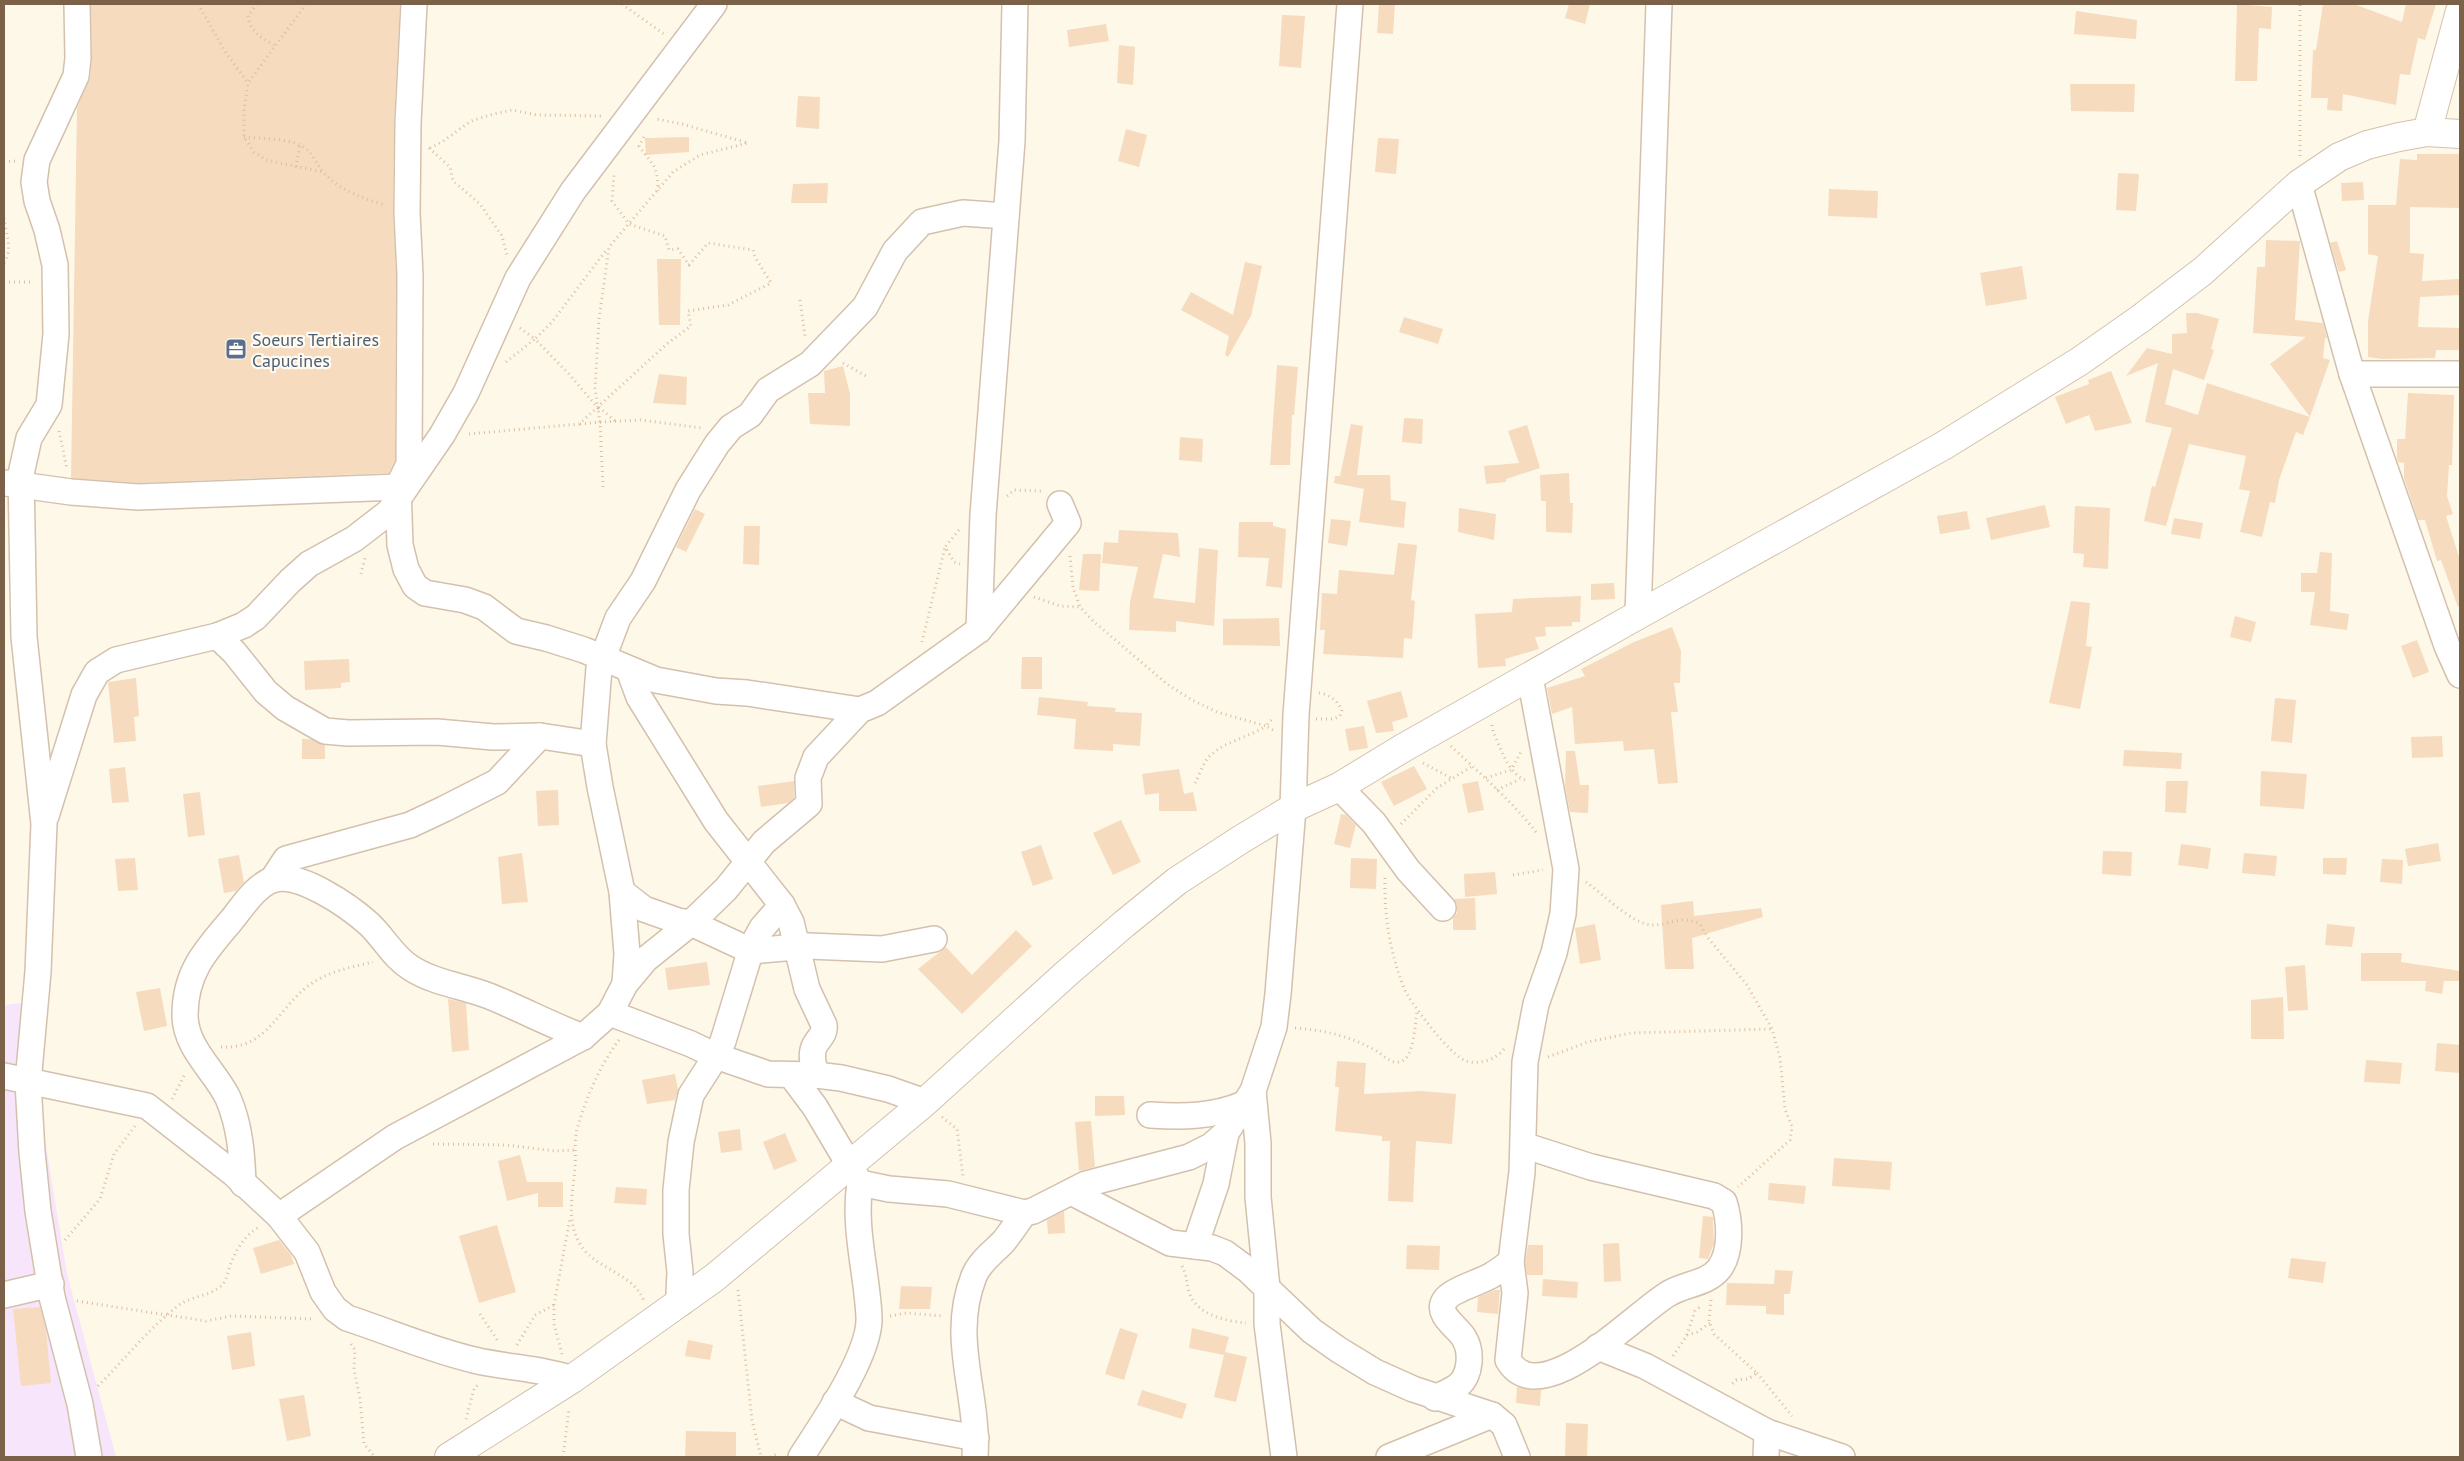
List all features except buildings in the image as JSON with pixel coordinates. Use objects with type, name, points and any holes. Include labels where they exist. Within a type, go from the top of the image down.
[{"type":"street","points":[[77,4],[78,58],[76,76],[37,160],[34,182],[36,201],[52,249],[56,283],[56,334],[49,405],[29,438],[22,464],[12,484],[24,637],[44,824],[38,972],[28,1082],[38,1211],[50,1281],[80,1404],[90,1457]]},
{"type":"street","points":[[44,824],[84,695],[97,672],[116,660],[217,636],[244,625],[256,617],[290,581],[310,564],[373,526],[389,512],[399,492],[408,464],[410,275],[406,213],[414,4]]},
{"type":"street","points":[[714,4],[681,48],[642,122],[614,137],[574,191],[518,278],[466,393],[442,435],[399,492],[400,545],[406,569],[415,586],[425,593],[465,600],[484,607],[516,631],[546,638],[624,665],[629,670],[656,680],[708,690],[747,693],[860,710]]},
{"type":"street","points":[[979,630],[983,515],[1012,142],[1015,4]]},
{"type":"street","points":[[855,1175],[889,1189],[968,1198],[1024,1213],[1039,1209],[1086,1184],[1189,1158],[1211,1146],[1226,1133],[1248,1098],[1274,1027],[1278,994],[1293,808],[1296,715],[1350,4]]},
{"type":"street","points":[[1638,615],[1659,4]]},
{"type":"street","points":[[2427,132],[2460,11]]},
{"type":"street","points":[[4,1076],[154,1111],[244,1184],[279,1216],[307,1252],[323,1292],[335,1309],[347,1318],[441,1352],[497,1365],[556,1373],[681,1303],[735,1261],[855,1175],[925,1102],[1067,973],[1177,881],[1293,808],[1338,787],[1434,730],[1638,615],[1943,446],[2080,361],[2140,319],[2203,271],[2299,184],[2338,156],[2367,145],[2427,132],[2460,134]]},
{"type":"street","points":[[2299,184],[2352,374],[2447,646],[2460,675]]},
{"type":"street","points":[[625,984],[627,954],[622,892],[593,744],[598,668],[622,611],[643,580],[688,490],[717,444],[731,427],[750,415],[768,390],[810,364],[866,307],[895,251],[922,222],[963,213],[1006,216]]},
{"type":"street","points":[[2352,374],[2460,374]]},
{"type":"street","points":[[12,484],[71,492],[138,497],[399,492]]},
{"type":"street","points":[[279,1216],[395,1136],[583,1037],[610,1013],[625,984],[646,959],[691,923],[726,889],[764,842],[810,804],[808,778],[816,757],[860,710],[877,703],[909,678],[979,630],[1013,587],[1064,514]]},
{"type":"street","points":[[4,612],[24,637]]},
{"type":"street","points":[[217,636],[234,652],[266,692],[285,708],[325,731],[348,734],[436,732],[493,737],[540,736],[593,744]]},
{"type":"street","points":[[629,670],[639,697],[712,814],[782,905],[791,922],[801,971],[825,1030],[813,1049],[812,1058],[816,1075]]},
{"type":"street","points":[[1523,1145],[1591,1168],[1714,1196],[1724,1202],[1728,1216],[1728,1237],[1723,1263],[1711,1276],[1667,1294],[1598,1347],[1551,1374],[1540,1376],[1520,1373],[1512,1367],[1508,1360],[1515,1293],[1511,1262],[1517,1229],[1523,1145],[1525,1062],[1536,1004],[1554,953],[1562,914],[1566,869],[1554,792],[1530,677]]},
{"type":"street","points":[[272,880],[286,858],[410,825],[497,782],[540,736]]},
{"type":"street","points":[[1338,787],[1374,823],[1408,870],[1443,908]]},
{"type":"street","points":[[244,1184],[239,1130],[227,1097],[194,1046],[185,1016],[188,988],[194,969],[207,948],[259,888],[272,880],[291,878],[326,893],[369,925],[396,956],[411,968],[427,976],[488,996],[583,1037]]},
{"type":"street","points":[[622,892],[644,909],[678,921],[691,923],[751,951],[797,947],[882,949],[934,939]]},
{"type":"street","points":[[681,1303],[676,1216],[680,1142],[691,1095],[716,1056],[733,1014],[751,951],[762,928],[782,905]]},
{"type":"street","points":[[610,1013],[691,1044],[716,1056],[768,1074],[816,1075],[888,1089],[925,1102]]},
{"type":"street","points":[[791,1075],[815,1107],[855,1175],[870,1319],[862,1349],[835,1402],[801,1457]]},
{"type":"street","points":[[1150,1115],[1186,1117],[1205,1115],[1229,1110],[1248,1098]]},
{"type":"street","points":[[1248,1098],[1258,1143],[1261,1237],[1267,1288],[1267,1324],[1284,1457]]},
{"type":"street","points":[[1195,1246],[1216,1184],[1226,1133]]},
{"type":"street","points":[[1071,1192],[1170,1243],[1212,1248],[1225,1253],[1267,1288],[1323,1340],[1375,1372],[1435,1398],[1492,1415],[1504,1425],[1516,1457]]},
{"type":"street","points":[[835,1402],[869,1418],[975,1448],[974,1408],[962,1334],[963,1319],[975,1274],[983,1262],[1004,1241],[1024,1213]]},
{"type":"street","points":[[1435,1398],[1459,1385],[1466,1376],[1469,1366],[1468,1349],[1464,1338],[1442,1310],[1444,1300],[1451,1294],[1492,1275],[1511,1262]]},
{"type":"street","points":[[4,1295],[50,1281]]},
{"type":"street","points":[[1598,1347],[1645,1366],[1767,1432],[1842,1457]]},
{"type":"street","points":[[449,1457],[567,1368]]},
{"type":"street","points":[[1389,1457],[1492,1415]]},
{"type":"street","points":[[1766,1457],[1767,1432]]},
{"type":"path","points":[[198,4],[226,53],[248,83]]},
{"type":"path","points":[[257,4],[248,16],[249,26],[257,35],[274,45]]},
{"type":"path","points":[[306,4],[274,45],[248,83],[244,109],[244,137],[254,152],[266,160],[323,172]]},
{"type":"path","points":[[622,4],[681,48]]},
{"type":"path","points":[[2299,184],[2300,4]]},
{"type":"path","points":[[430,148],[442,142],[471,120],[512,110],[537,115],[569,114],[616,117],[748,143],[700,155],[673,172],[609,247],[585,282],[535,339],[505,363]]},
{"type":"path","points":[[642,122],[639,146],[648,160],[654,164],[657,171],[658,191]]},
{"type":"path","points":[[408,123],[450,167],[453,181],[480,204],[502,236],[515,323],[535,339],[569,374],[598,408],[615,421]]},
{"type":"path","points":[[244,137],[300,145],[309,151],[323,172],[336,184],[357,195],[406,213]]},
{"type":"path","points":[[580,424],[668,342],[690,326],[688,311],[728,305],[771,283],[755,257],[753,250],[708,243],[689,265],[678,249],[669,250],[665,236],[629,224],[612,202],[614,137]]},
{"type":"path","points":[[296,167],[300,145]]},
{"type":"path","points":[[4,218],[10,247],[9,255],[4,263]]},
{"type":"path","points":[[602,487],[600,422],[595,388],[599,319],[609,247]]},
{"type":"path","points":[[4,282],[56,283]]},
{"type":"path","points":[[49,405],[60,433],[71,492]]},
{"type":"path","points":[[442,435],[496,433],[600,422],[641,420],[676,426],[731,427]]},
{"type":"path","points":[[983,515],[1014,490],[1048,491],[1064,514],[1073,588],[1080,607],[1093,621],[1166,684],[1192,700],[1217,712],[1266,726],[1253,735],[1215,751],[1207,759],[1195,783]]},
{"type":"path","points":[[909,678],[934,598],[945,547]]},
{"type":"path","points":[[1013,587],[1046,602],[1060,606],[1080,607]]},
{"type":"path","points":[[1296,715],[1334,719],[1340,716],[1342,710],[1333,698]]},
{"type":"path","points":[[1490,700],[1493,731],[1511,770],[1520,779],[1554,792]]},
{"type":"path","points":[[1486,778],[1511,770],[1538,718]]},
{"type":"path","points":[[1434,730],[1519,811],[1539,837]]},
{"type":"path","points":[[1389,844],[1397,828],[1437,788],[1471,767]]},
{"type":"path","points":[[1497,790],[1520,779]]},
{"type":"path","points":[[1513,875],[1559,867],[1566,869],[1645,923],[1651,925],[1684,920],[1700,924],[1708,938],[1747,985],[1772,1029],[1780,1058],[1785,1109],[1792,1127],[1790,1140],[1724,1202]]},
{"type":"path","points":[[1385,875],[1387,929],[1404,989],[1417,1011],[1449,1047],[1465,1061],[1483,1062],[1499,1056],[1509,1042]]},
{"type":"path","points":[[318,1319],[231,1316],[206,1321],[168,1316],[50,1281],[100,1199],[114,1154],[154,1111],[188,1067],[194,1046],[230,1048],[251,1041],[271,1028],[288,1006],[309,985],[335,972],[396,956]]},
{"type":"path","points":[[1274,1027],[1325,1031],[1376,1051],[1392,1062],[1401,1062],[1407,1058],[1413,1044],[1417,1011]]},
{"type":"path","points":[[563,1457],[567,1368],[554,1324],[554,1305],[570,1212],[576,1131],[603,1064],[634,1023]]},
{"type":"path","points":[[1525,1062],[1553,1056],[1588,1042],[1631,1034],[1772,1029]]},
{"type":"path","points":[[925,1102],[956,1129],[968,1198]]},
{"type":"path","points":[[395,1136],[433,1144],[506,1145],[555,1151],[576,1150]]},
{"type":"path","points":[[570,1212],[575,1232],[583,1249],[640,1290],[646,1306]]},
{"type":"path","points":[[80,1404],[131,1351],[180,1305],[194,1296],[220,1287],[225,1281],[236,1248],[251,1232],[279,1216]]},
{"type":"path","points":[[1170,1243],[1187,1275],[1189,1294],[1200,1308],[1213,1316],[1230,1322],[1267,1324]]},
{"type":"path","points":[[735,1261],[752,1420],[761,1457]]},
{"type":"path","points":[[1645,1366],[1673,1356],[1687,1335],[1695,1311],[1711,1297],[1710,1323],[1714,1334],[1758,1373],[1748,1379],[1736,1380],[1728,1388],[1731,1398],[1718,1404]]},
{"type":"path","points":[[870,1319],[907,1313],[963,1319]]},
{"type":"path","points":[[1687,1335],[1697,1332],[1710,1323]]},
{"type":"path","points":[[349,1340],[355,1350],[354,1369],[360,1399],[364,1444],[375,1457]]},
{"type":"shaded area","points":[[46,1000],[42,1122],[67,1274],[116,1457],[4,1457],[4,1005]]},
{"type":"place","name":"Soeurs Tertiaires Capucines","points":[[236,349]]}]
